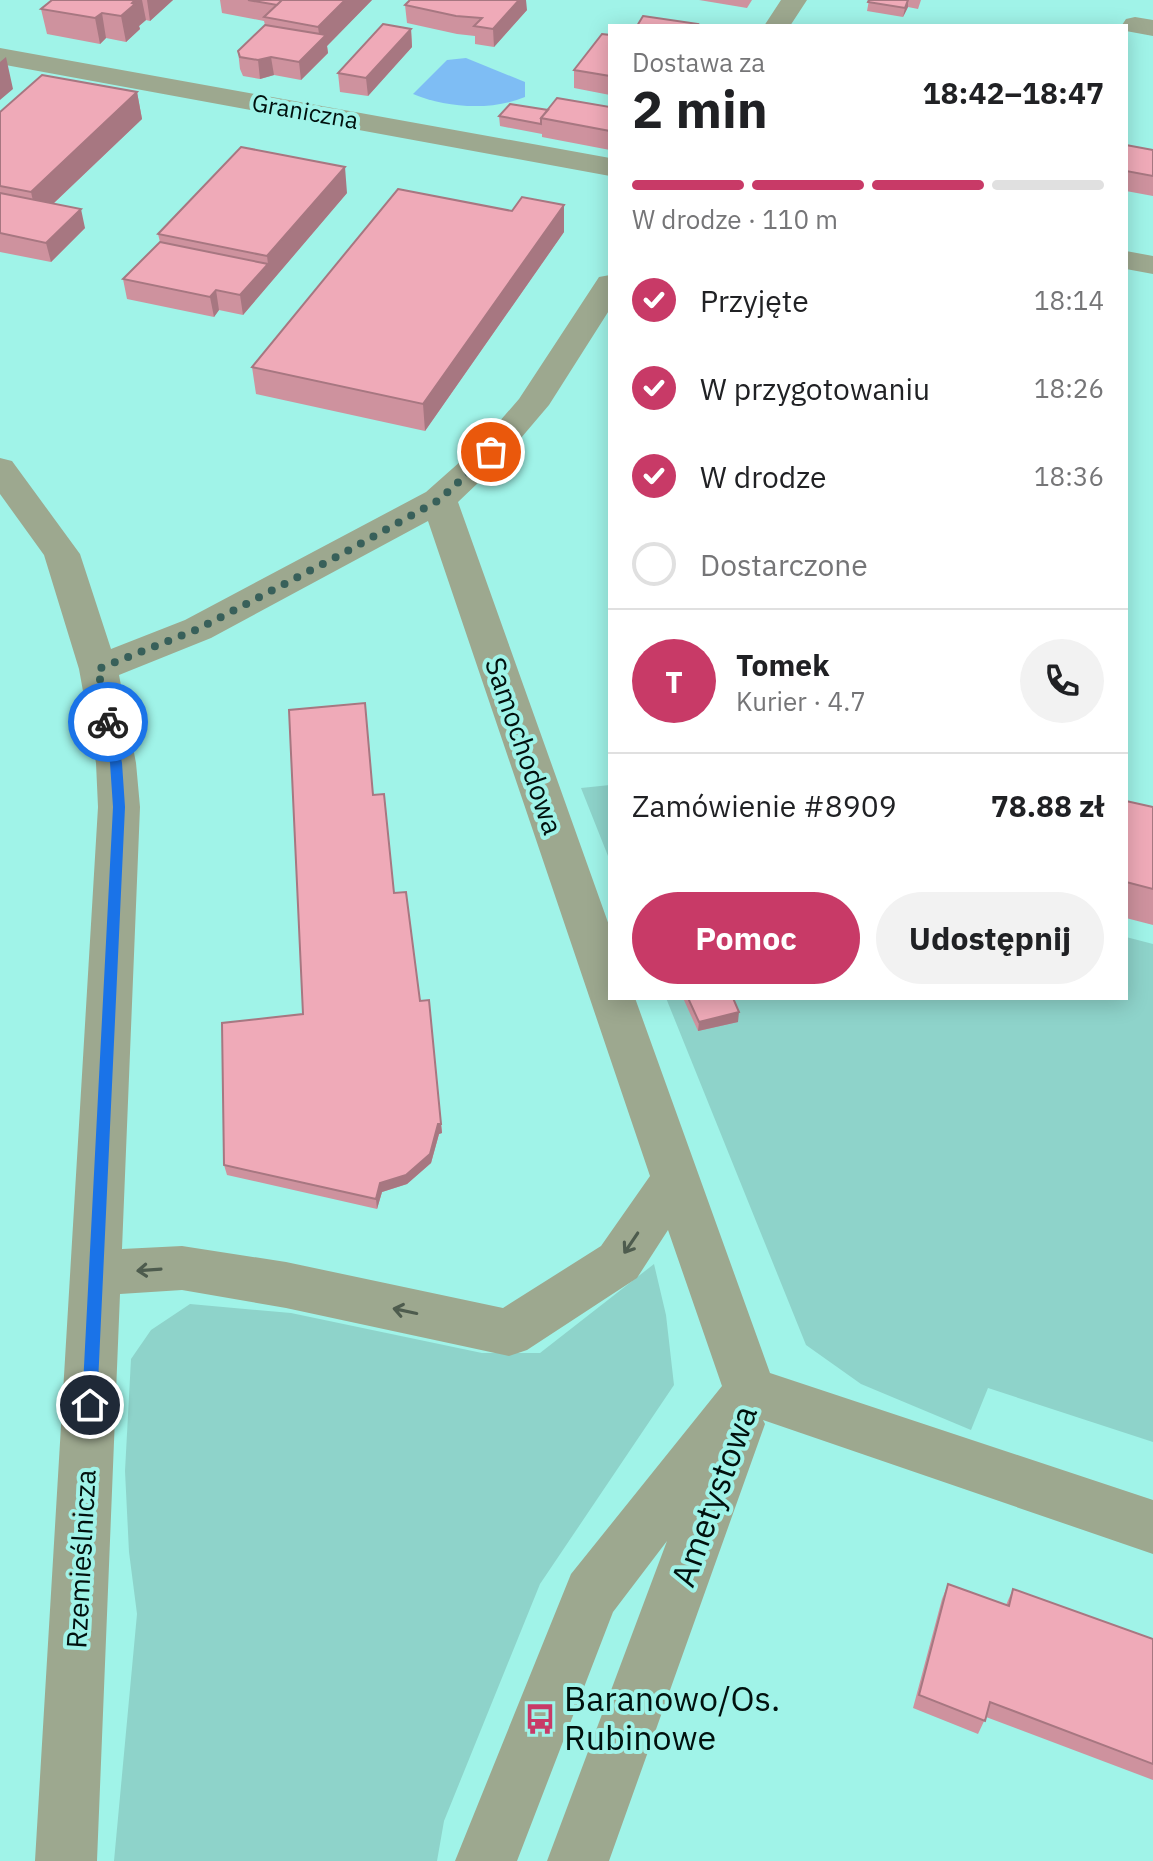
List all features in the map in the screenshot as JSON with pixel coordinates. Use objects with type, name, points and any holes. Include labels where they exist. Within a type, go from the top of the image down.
[{"type":"street","points":[[778,24],[794,0]]},
{"type":"street","name":"Graniczna","points":[[0,56],[608,167]]},
{"type":"street","points":[[1128,260],[1153,265]]},
{"type":"street","points":[[98,669],[198,629],[439,500],[491,452],[532,405],[608,287]]},
{"type":"street","name":"Rzemieślnicza","points":[[0,469],[62,554],[98,669],[116,763],[119,807],[66,1861]]},
{"type":"street","name":"Samochodowa","points":[[439,500],[608,985]]},
{"type":"street","points":[[486,1861],[591,1594],[750,1391],[613,1000]]},
{"type":"street","points":[[96,1273],[182,1268],[286,1285],[509,1333],[619,1262],[675,1179]]},
{"type":"street","name":"Ametystowa","points":[[578,1861],[750,1391],[1153,1527]]},
{"type":"shaded area","points":[[466,58],[525,82],[525,97],[498,104],[469,106],[413,94],[447,60]]},
{"type":"shaded area","points":[[608,785],[608,856],[581,788]]},
{"type":"shaded area","points":[[1128,938],[1153,944],[1153,1442],[988,1388],[971,1430],[861,1384],[806,1345],[667,1000],[1128,1000]]},
{"type":"shaded area","points":[[654,1264],[666,1315],[674,1385],[540,1584],[444,1821],[437,1861],[114,1861],[137,1614],[129,1552],[125,1471],[131,1359],[151,1330],[190,1304],[291,1313],[482,1353],[540,1353]]},
{"type":"building","points":[[52,0],[135,0],[132,3],[135,4],[121,16],[102,13],[95,18],[41,9]]},
{"type":"building","points":[[248,0],[282,0],[277,5]]},
{"type":"building","points":[[282,0],[345,0],[318,27],[264,17]]},
{"type":"building","points":[[410,0],[519,0],[493,29],[474,26],[482,18],[405,5]]},
{"type":"building","points":[[869,0],[908,0],[905,8]]},
{"type":"building","points":[[643,16],[698,24],[638,24]]},
{"type":"building","points":[[383,24],[411,29],[366,78],[338,73]]},
{"type":"building","points":[[265,25],[326,35],[299,62],[271,57],[258,60],[240,57],[238,51]]},
{"type":"building","points":[[602,34],[608,35],[608,76],[574,70]]},
{"type":"building","points":[[42,75],[137,92],[31,192],[0,186],[0,112]]},
{"type":"building","points":[[557,98],[608,107],[608,131],[541,118]]},
{"type":"building","points":[[510,104],[548,110],[541,118],[541,124],[499,116]]},
{"type":"building","points":[[1128,145],[1153,150],[1153,176],[1128,171]]},
{"type":"building","points":[[241,147],[345,167],[267,256],[158,234]]},
{"type":"building","points":[[398,189],[512,211],[522,197],[564,205],[423,404],[252,367]]},
{"type":"building","points":[[0,193],[81,209],[46,243],[0,233]]},
{"type":"building","points":[[160,242],[268,264],[240,295],[216,290],[210,297],[123,279]]},
{"type":"building","points":[[365,703],[373,795],[384,794],[394,893],[406,892],[420,1001],[429,1000],[441,1124],[438,1124],[430,1154],[406,1175],[380,1183],[376,1199],[224,1165],[222,1023],[303,1014],[289,710]]},
{"type":"building","points":[[1128,801],[1153,807],[1153,889],[1128,883]]},
{"type":"building","points":[[689,1000],[734,1000],[739,1012],[699,1022]]},
{"type":"building","points":[[948,1584],[1009,1606],[1013,1589],[1153,1639],[1153,1764],[990,1702],[985,1721],[919,1695]]},
{"type":"way so far","points":[[108,722],[98,669],[198,629],[340,555],[439,500],[491,452]]},
{"type":"place","name":"Baranowo/Os. Rubinowe","points":[[540,1719]]},
{"type":"route","points":[[90,1405],[119,807],[116,763],[108,722]]}]
